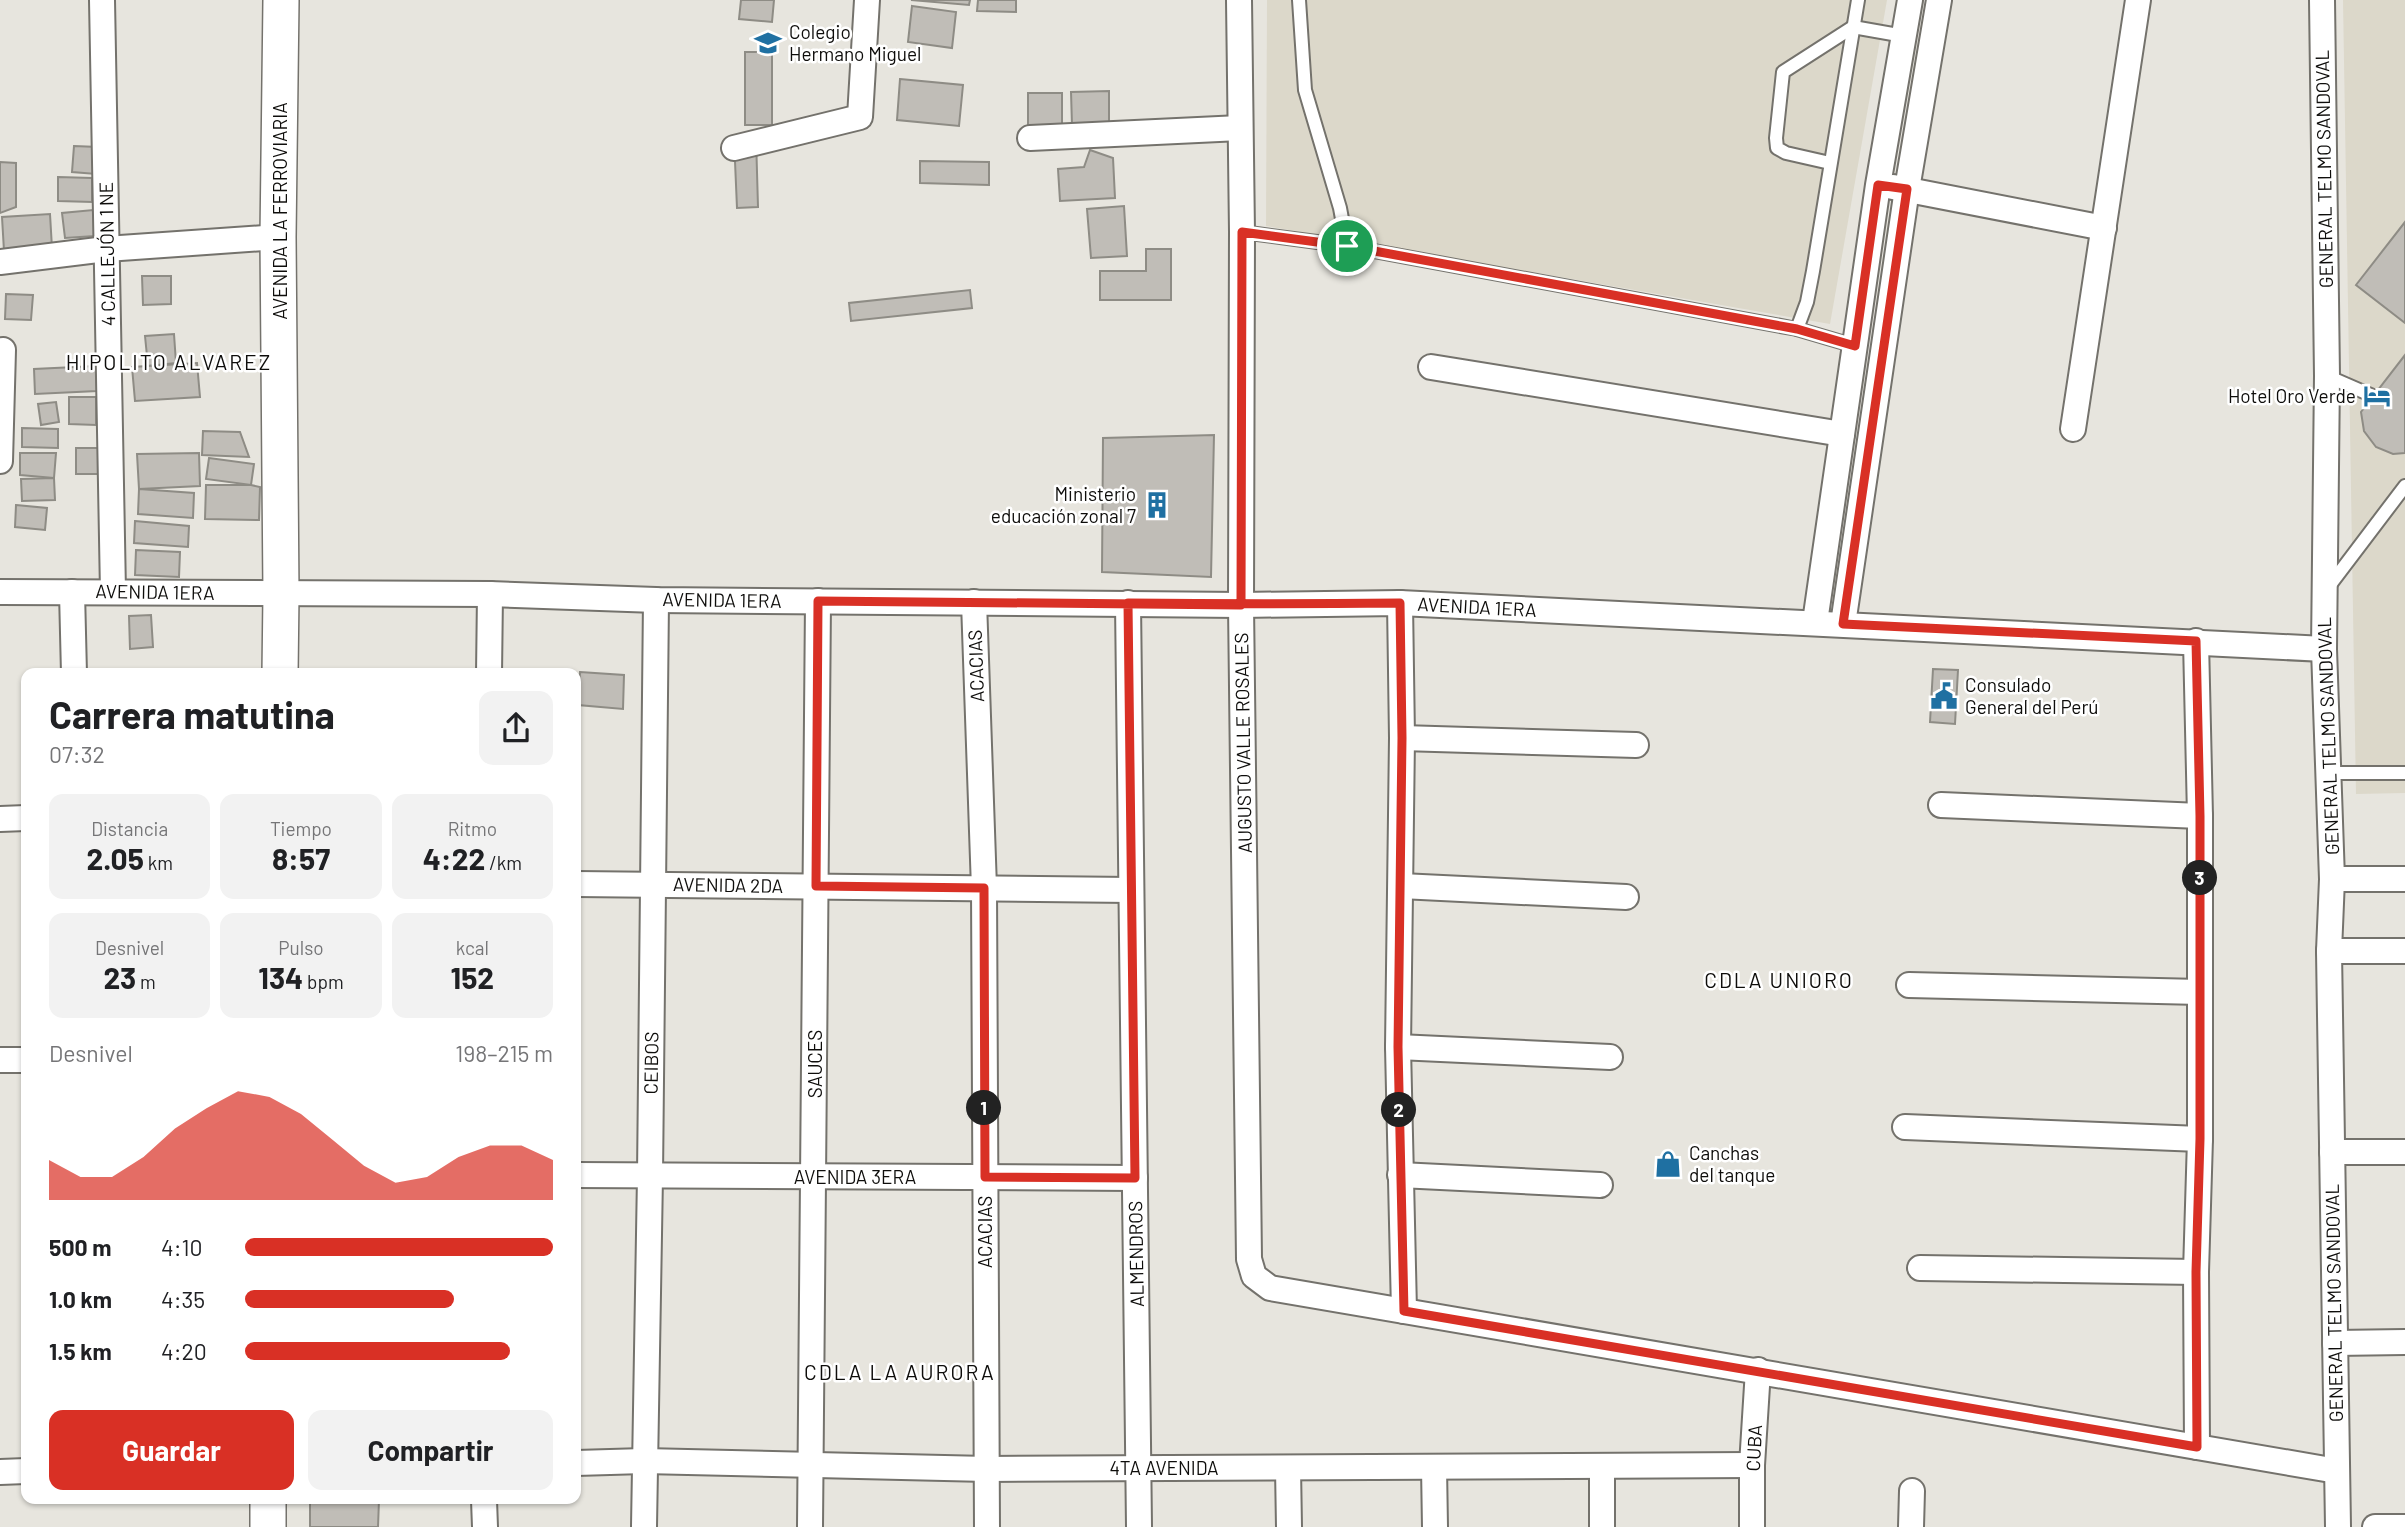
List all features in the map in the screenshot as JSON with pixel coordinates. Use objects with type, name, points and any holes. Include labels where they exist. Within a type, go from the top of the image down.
[{"type":"main road","name":"AVENIDA LA FERROVIARIA","points":[[281,0],[278,237],[290,594],[296,668]]},
{"type":"main road","name":"AVENIDA LA FERROVIARIA","points":[[281,668],[290,594],[298,0]]},
{"type":"main road","points":[[268,1504],[268,1527]]},
{"type":"main road","points":[[292,1504],[292,1527]]},
{"type":"street","name":"4 CALLEJÓN 1 NE","points":[[102,0],[113,592]]},
{"type":"street","points":[[734,148],[860,117],[867,0]]},
{"type":"street","name":"AUGUSTO VALLE ROSALES","points":[[1239,0],[1242,232],[1241,605],[1249,1259],[1254,1276],[1270,1287],[1404,1311]]},
{"type":"street","points":[[1815,622],[1878,185],[1910,0]]},
{"type":"street","points":[[1843,624],[1907,189],[1939,0]]},
{"type":"street","points":[[2073,429],[2138,0]]},
{"type":"street","name":"GENERAL TELMO SANDOVAL","points":[[2322,0],[2327,376],[2324,649],[2332,879],[2329,951],[2338,1527]]},
{"type":"street","points":[[1030,138],[1240,128]]},
{"type":"street","points":[[1878,185],[2104,228]]},
{"type":"street","points":[[0,262],[106,249],[278,237]]},
{"type":"street","points":[[0,461],[3,350]]},
{"type":"street","points":[[1431,367],[1842,434]]},
{"type":"street","name":"AVENIDA 1ERA","points":[[0,592],[489,594],[656,600],[1241,605],[1400,603],[2324,649]]},
{"type":"street","points":[[72,592],[75,668]]},
{"type":"street","points":[[489,594],[489,668]]},
{"type":"street","name":"CEIBOS","points":[[644,1527],[656,600]]},
{"type":"street","name":"SAUCES","points":[[810,1527],[818,601]]},
{"type":"street","name":"ACACIAS","points":[[974,602],[984,888],[987,1527]]},
{"type":"street","name":"ALMENDROS","points":[[1128,603],[1139,1527]]},
{"type":"street","points":[[1400,603],[1402,738],[1398,1047],[1404,1311],[2337,1471]]},
{"type":"street","points":[[2196,641],[2200,816],[2197,1447]]},
{"type":"street","points":[[1402,738],[1636,745]]},
{"type":"street","points":[[1941,805],[2200,816]]},
{"type":"street","points":[[0,819],[21,818]]},
{"type":"street","points":[[2332,879],[2405,879]]},
{"type":"street","name":"AVENIDA 2DA","points":[[581,884],[1131,890]]},
{"type":"street","points":[[1401,886],[1626,897]]},
{"type":"street","points":[[2329,951],[2405,951]]},
{"type":"street","points":[[1909,985],[2200,992]]},
{"type":"street","points":[[1398,1047],[1610,1057]]},
{"type":"street","points":[[0,1060],[21,1060]]},
{"type":"street","points":[[1905,1127],[2200,1139]]},
{"type":"street","points":[[2332,1152],[2405,1152]]},
{"type":"street","name":"AVENIDA 3ERA","points":[[581,1175],[1135,1178]]},
{"type":"street","points":[[1400,1175],[1600,1185]]},
{"type":"street","points":[[1920,1268],[2196,1272]]},
{"type":"street","points":[[2335,1343],[2405,1342]]},
{"type":"street","name":"CUBA","points":[[1752,1527],[1752,1465],[1758,1370]]},
{"type":"street","name":"4TA AVENIDA","points":[[581,1463],[644,1461],[987,1469],[1752,1465]]},
{"type":"street","points":[[1602,1466],[1602,1527]]},
{"type":"street","points":[[1434,1467],[1434,1527]]},
{"type":"street","points":[[1288,1468],[1289,1527]]},
{"type":"street","points":[[0,1472],[21,1471]]},
{"type":"street","points":[[1911,1527],[1912,1491]]},
{"type":"street","points":[[484,1504],[485,1527]]},
{"type":"street","points":[[2375,1527],[2405,1527]]},
{"type":"lane","points":[[1299,0],[1305,90],[1339,208],[1347,246]]},
{"type":"lane","points":[[1797,329],[1807,302],[1813,271],[1858,0]]},
{"type":"lane","points":[[1830,163],[1786,153],[1777,148],[1783,72],[1853,27],[1904,36]]},
{"type":"lane","points":[[1242,232],[1347,246],[1797,329],[1855,346]]},
{"type":"lane","points":[[2327,376],[2373,396]]},
{"type":"lane","points":[[2325,593],[2405,486]]},
{"type":"lane","points":[[2328,773],[2405,773]]},
{"type":"shaded area","points":[[1267,0],[1887,0],[1830,324],[1266,226]]},
{"type":"shaded area","name":"Hotel Oro Verde","points":[[2343,0],[2405,0],[2405,793],[2356,794]]},
{"type":"building","points":[[741,0],[774,0],[772,22],[739,19]]},
{"type":"building","points":[[911,0],[970,0],[969,5]]},
{"type":"building","points":[[978,0],[1016,0],[1016,12],[977,11]]},
{"type":"building","points":[[912,6],[956,12],[952,48],[908,42]]},
{"type":"building","points":[[745,52],[772,52],[772,125],[745,125]]},
{"type":"building","points":[[900,79],[963,85],[959,126],[897,120]]},
{"type":"building","points":[[1109,91],[1109,124],[1072,125],[1071,92]]},
{"type":"building","points":[[1028,93],[1062,93],[1062,130],[1028,129]]},
{"type":"building","points":[[756,137],[758,207],[737,208],[734,138]]},
{"type":"building","points":[[74,146],[98,147],[96,174],[72,172]]},
{"type":"building","points":[[1090,150],[1113,158],[1115,198],[1060,201],[1058,169],[1084,167]]},
{"type":"building","points":[[920,161],[989,162],[989,185],[920,183]]},
{"type":"building","points":[[0,162],[16,163],[16,207],[0,213]]},
{"type":"building","points":[[58,177],[92,178],[92,202],[58,201]]},
{"type":"building","points":[[1124,206],[1127,256],[1091,258],[1087,209]]},
{"type":"building","points":[[93,210],[95,236],[65,238],[62,213]]},
{"type":"building","points":[[50,214],[52,248],[4,251],[2,217]]},
{"type":"building","points":[[2405,222],[2405,323],[2356,285]]},
{"type":"building","points":[[1146,249],[1171,249],[1171,300],[1100,300],[1100,271],[1146,271]]},
{"type":"building","points":[[142,276],[171,276],[171,304],[143,305]]},
{"type":"building","points":[[970,290],[972,308],[851,321],[849,303]]},
{"type":"building","points":[[6,294],[33,295],[31,320],[5,319]]},
{"type":"building","points":[[174,334],[176,363],[148,366],[145,336]]},
{"type":"building","name":"Hotel Oro Verde","points":[[2405,355],[2405,453],[2393,454],[2376,447],[2364,431],[2361,412]]},
{"type":"building","points":[[197,363],[200,397],[135,401],[132,367]]},
{"type":"building","points":[[96,366],[97,391],[35,394],[34,369]]},
{"type":"building","points":[[69,397],[96,397],[96,425],[69,424]]},
{"type":"building","points":[[56,402],[59,422],[41,425],[38,404]]},
{"type":"building","points":[[22,428],[58,429],[58,448],[22,447]]},
{"type":"building","points":[[203,431],[240,432],[249,457],[202,455]]},
{"type":"building","name":"Ministerio educación zonal 7","points":[[1214,435],[1211,577],[1102,572],[1103,438]]},
{"type":"building","points":[[76,448],[102,448],[102,474],[76,474]]},
{"type":"building","points":[[20,453],[56,453],[54,478],[20,475]]},
{"type":"building","points":[[199,453],[200,486],[139,489],[137,454]]},
{"type":"building","points":[[209,458],[254,464],[251,485],[206,479]]},
{"type":"building","points":[[54,478],[55,500],[22,501],[21,479]]},
{"type":"building","points":[[206,485],[260,487],[259,520],[205,519]]},
{"type":"building","points":[[139,489],[194,493],[193,518],[138,514]]},
{"type":"building","points":[[16,505],[47,508],[45,530],[15,527]]},
{"type":"building","points":[[135,521],[189,526],[188,547],[134,543]]},
{"type":"building","points":[[136,550],[180,552],[179,577],[135,575]]},
{"type":"building","points":[[151,615],[153,647],[130,649],[129,616]]},
{"type":"building","name":"Consulado General del Perú","points":[[1933,669],[1958,670],[1955,724],[1930,722]]},
{"type":"building","points":[[581,672],[624,675],[623,709],[581,705]]},
{"type":"building","points":[[310,1504],[379,1504],[378,1527],[310,1527]]},
{"type":"place","name":"Colegio Hermano Miguel","points":[[768,43]]},
{"type":"place","name":"Hotel Oro Verde","points":[[2377,396]]},
{"type":"place","name":"Ministerio educación zonal 7","points":[[1157,505]]},
{"type":"place","name":"Consulado General del Perú","points":[[1944,696]]},
{"type":"place","name":"Canchas del tanque","points":[[1668,1164]]},
{"type":"district","name":"HIPOLITO ALVAREZ","points":[[169,363]]},
{"type":"district","name":"CDLA UNIORO","points":[[1779,981]]},
{"type":"district","name":"CDLA LA AURORA","points":[[900,1373]]},
{"type":"route","points":[[1347,246],[1242,232],[1241,605],[1128,603],[818,601],[816,886],[984,888],[985,1177],[1135,1178],[1128,603],[1184,604],[1241,605],[1400,603],[1402,738],[1398,1047],[1404,1311],[2197,1447],[2200,816],[2196,641],[1843,624],[1907,189],[1878,185],[1855,346],[1797,329],[1347,246]]}]
